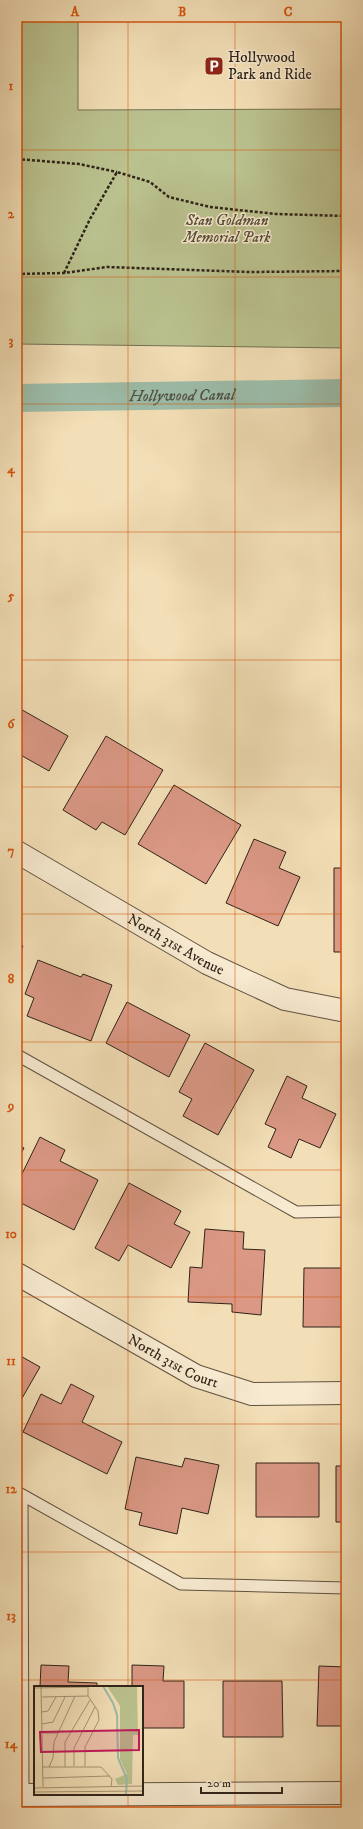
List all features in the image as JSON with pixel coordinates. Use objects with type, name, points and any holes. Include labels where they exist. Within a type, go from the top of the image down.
[{"type":"street","name":"North 31st Avenue","points":[[17,852],[207,963],[285,999],[346,1010]]},
{"type":"street","name":"North 31st Court","points":[[17,1274],[196,1376],[252,1394],[346,1392]]},
{"type":"street","points":[[143,1794],[346,1793]]},
{"type":"street","points":[[20,1795],[34,1795]]},
{"type":"lane","points":[[17,1055],[296,1212],[346,1211]]},
{"type":"lane","points":[[20,1795],[20,1494],[181,1584],[346,1588]]},
{"type":"path","points":[[17,159],[79,164],[117,172],[150,182],[170,197],[210,207],[276,214],[346,216]]},
{"type":"path","points":[[64,273],[90,219],[117,172]]},
{"type":"path","points":[[17,274],[64,273],[107,267],[250,272],[346,271]]},
{"type":"green space","name":"Stan Goldman Memorial Park","points":[[17,17],[78,17],[78,110],[346,109],[346,348],[17,344]]},
{"type":"building","points":[[17,707],[68,736],[49,771],[17,753]]},
{"type":"building","points":[[106,736],[163,770],[125,835],[102,822],[96,830],[63,810]]},
{"type":"building","points":[[174,785],[241,825],[206,884],[138,844]]},
{"type":"building","points":[[254,839],[286,852],[279,868],[300,877],[278,926],[226,903]]},
{"type":"building","points":[[334,868],[346,868],[346,952],[334,952]]},
{"type":"building","points":[[17,943],[23,946],[17,959]]},
{"type":"building","points":[[38,960],[81,977],[83,974],[112,985],[91,1041],[27,1016],[34,998],[25,994]]},
{"type":"building","points":[[127,1002],[190,1035],[169,1077],[106,1043]]},
{"type":"building","points":[[205,1043],[254,1070],[218,1135],[183,1116],[192,1099],[179,1092]]},
{"type":"building","points":[[287,1076],[307,1086],[302,1098],[336,1114],[320,1148],[299,1139],[291,1158],[268,1147],[276,1129],[265,1124]]},
{"type":"building","points":[[40,1137],[65,1150],[60,1161],[98,1180],[74,1230],[17,1201],[17,1184]]},
{"type":"building","points":[[17,1145],[24,1148],[17,1161]]},
{"type":"building","points":[[129,1183],[181,1211],[174,1224],[190,1232],[171,1268],[128,1245],[119,1261],[95,1248]]},
{"type":"building","points":[[205,1229],[244,1232],[243,1249],[265,1250],[261,1315],[232,1312],[232,1304],[188,1302],[190,1267],[202,1268]]},
{"type":"building","points":[[345,1253],[346,1327],[303,1327],[304,1268],[345,1268]]},
{"type":"building","points":[[17,1354],[40,1367],[17,1407]]},
{"type":"building","points":[[71,1384],[94,1396],[82,1422],[122,1442],[107,1474],[23,1432],[41,1394],[61,1404]]},
{"type":"building","points":[[136,1457],[182,1467],[185,1458],[219,1465],[208,1514],[182,1508],[177,1534],[139,1525],[142,1513],[125,1509]]},
{"type":"building","points":[[256,1463],[319,1463],[319,1517],[256,1517]]},
{"type":"building","points":[[336,1466],[346,1466],[346,1522],[336,1522]]},
{"type":"building","points":[[41,1665],[69,1666],[68,1682],[97,1683],[97,1686],[40,1686]]},
{"type":"building","points":[[132,1665],[164,1666],[163,1681],[184,1681],[184,1728],[143,1728],[143,1686],[132,1686]]},
{"type":"building","points":[[319,1666],[346,1667],[346,1726],[317,1726]]},
{"type":"building","points":[[223,1681],[282,1681],[283,1737],[223,1737]]},
{"type":"waterway","name":"Hollywood Canal","points":[[17,398],[346,393]]},
{"type":"place","name":"Hollywood Park and Ride","points":[[214,66]]}]
